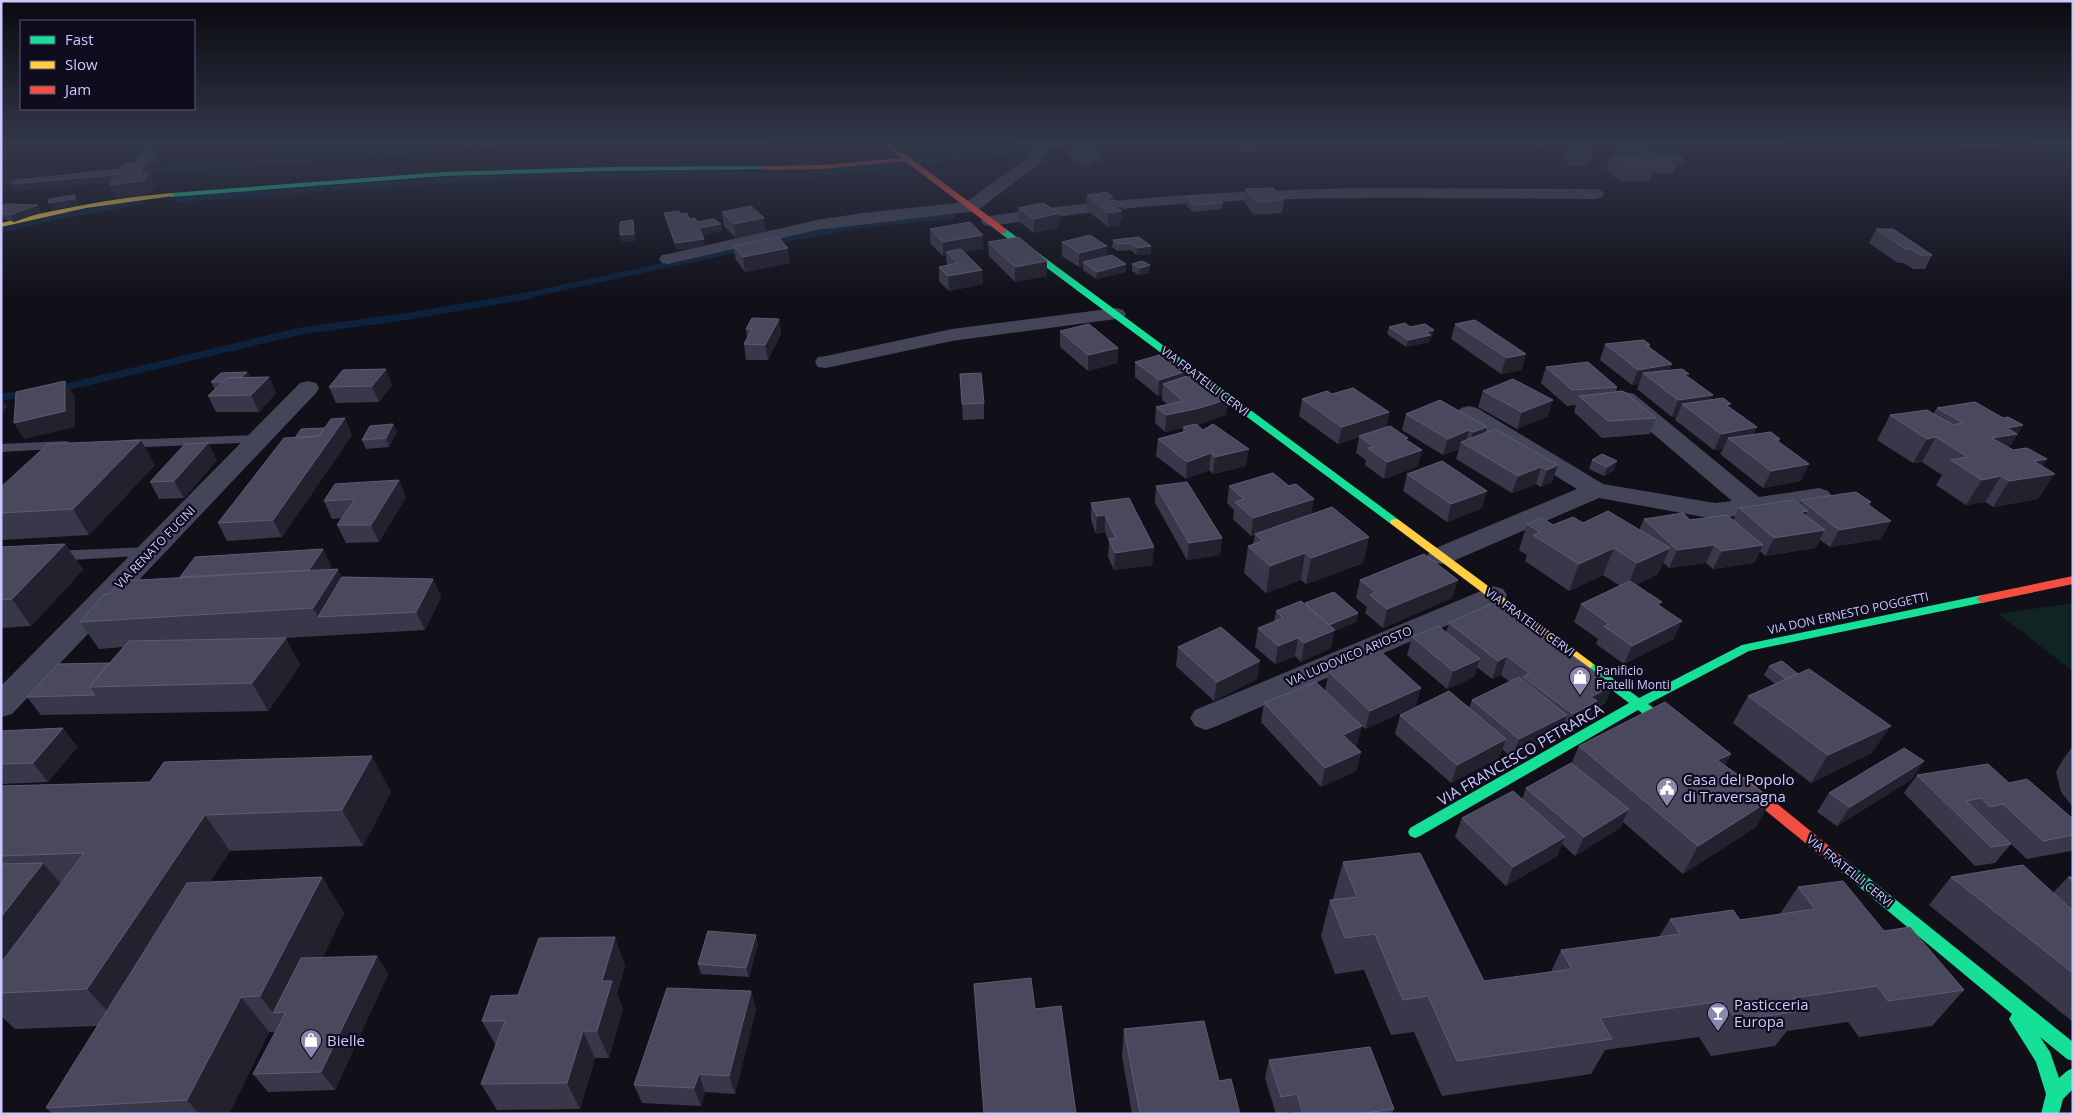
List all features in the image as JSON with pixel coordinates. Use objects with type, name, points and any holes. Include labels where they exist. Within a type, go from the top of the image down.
[{"type":"street","points":[[1,225],[45,213],[129,198],[168,195]]},
{"type":"street","name":"VIA FRATELLI CERVI","points":[[955,195],[1640,703],[1692,744]]},
{"type":"street","points":[[668,259],[862,218],[971,207],[987,195]]},
{"type":"street","points":[[990,221],[1092,206],[1287,195]]},
{"type":"street","points":[[826,362],[952,335],[1116,314]]},
{"type":"street","points":[[1608,384],[1753,505]]},
{"type":"street","name":"VIA RENATO FUCINI","points":[[1,706],[308,388]]},
{"type":"street","points":[[1469,413],[1596,490],[1715,511],[1818,496]]},
{"type":"street","points":[[1441,556],[1596,490]]},
{"type":"street","name":"VIA DON ERNESTO POGGETTI","points":[[1640,703],[1746,648],[2073,580]]},
{"type":"street","name":"VIA LUDOVICO ARIOSTO","points":[[1206,718],[1493,595]]},
{"type":"street","name":"VIA FRANCESCO PETRARCA","points":[[1415,832],[1640,703]]},
{"type":"street","name":"VIA FRATELLI CERVI","points":[[1729,773],[2073,1053]]},
{"type":"street","name":"VIA FRATELLI CERVI","points":[[2005,999],[2044,1058],[2055,1094]]},
{"type":"street","points":[[2050,1114],[2055,1094],[2073,1077]]},
{"type":"lane","points":[[110,444],[259,439]]},
{"type":"lane","points":[[1,448],[81,445]]},
{"type":"lane","points":[[41,557],[150,552]]},
{"type":"green space","points":[[2073,603],[2073,671],[1998,614]]},
{"type":"building","points":[[75,195],[74,199],[48,203],[49,199]]},
{"type":"building","points":[[1087,195],[1111,195],[1113,197],[1107,198],[1110,201],[1115,200],[1122,206],[1116,207],[1121,211],[1108,213]]},
{"type":"building","points":[[1217,195],[1223,203],[1193,205],[1187,197]]},
{"type":"building","points":[[1250,195],[1279,195],[1284,200],[1256,202]]},
{"type":"building","points":[[1043,203],[1060,213],[1034,219],[1018,208]]},
{"type":"building","points":[[7,204],[38,205],[10,215],[1,213],[7,209],[1,208],[1,206]]},
{"type":"building","points":[[751,206],[764,218],[734,224],[722,212]]},
{"type":"building","points":[[679,211],[680,214],[687,213],[689,219],[695,218],[697,222],[714,219],[721,224],[699,228],[704,239],[675,243],[664,213]]},
{"type":"building","points":[[633,220],[634,234],[620,235],[620,222]]},
{"type":"building","points":[[970,222],[983,235],[943,242],[930,229]]},
{"type":"building","points":[[1876,229],[1893,229],[1932,255],[1920,255],[1911,249],[1905,249]]},
{"type":"building","points":[[1090,235],[1107,246],[1079,253],[1062,242]]},
{"type":"building","points":[[778,237],[788,248],[743,257],[733,246]]},
{"type":"building","points":[[1019,237],[1047,261],[1015,267],[988,242]]},
{"type":"building","points":[[1139,237],[1151,246],[1137,248],[1131,243],[1117,244],[1113,240]]},
{"type":"building","points":[[961,249],[982,270],[948,276],[939,267],[958,263],[946,252]]},
{"type":"building","points":[[1112,255],[1126,264],[1097,272],[1083,262]]},
{"type":"building","points":[[1142,261],[1150,265],[1140,268],[1132,264]]},
{"type":"building","points":[[752,318],[779,319],[765,345],[744,344],[752,329],[746,329]]},
{"type":"building","points":[[1475,320],[1526,354],[1506,358],[1455,324]]},
{"type":"building","points":[[1405,323],[1410,327],[1425,324],[1434,330],[1426,332],[1431,335],[1408,340],[1389,327]]},
{"type":"building","points":[[1089,324],[1118,348],[1088,355],[1060,331]]},
{"type":"building","points":[[1644,340],[1650,345],[1646,345],[1672,364],[1638,370],[1605,344]]},
{"type":"building","points":[[1163,354],[1187,371],[1159,380],[1135,362]]},
{"type":"building","points":[[1588,362],[1617,387],[1572,390],[1546,367]]},
{"type":"building","points":[[386,369],[372,386],[329,387],[343,370]]},
{"type":"building","points":[[1682,369],[1689,374],[1684,374],[1713,395],[1678,400],[1643,373]]},
{"type":"building","points":[[247,372],[242,377],[227,378],[223,382],[211,382],[221,373]]},
{"type":"building","points":[[981,373],[984,403],[962,404],[960,374]]},
{"type":"building","points":[[1193,374],[1228,399],[1200,408],[1166,415],[1156,407],[1183,401],[1163,384]]},
{"type":"building","points":[[269,377],[251,395],[208,396],[227,378]]},
{"type":"building","points":[[1513,379],[1553,400],[1522,412],[1483,391]]},
{"type":"building","points":[[65,381],[65,411],[14,423],[16,392]]},
{"type":"building","points":[[1353,388],[1389,412],[1342,427],[1302,399],[1327,391],[1332,394]]},
{"type":"building","points":[[1623,391],[1656,418],[1608,421],[1579,396]]},
{"type":"building","points":[[1723,398],[1731,404],[1726,405],[1757,427],[1721,434],[1682,404]]},
{"type":"building","points":[[1440,400],[1487,427],[1473,432],[1469,430],[1448,439],[1406,414]]},
{"type":"building","points":[[1975,402],[2003,418],[2008,417],[2023,425],[2007,428],[2017,434],[1992,438],[2013,450],[2027,448],[2047,459],[2034,461],[2055,474],[2009,481],[2001,476],[1982,480],[1951,460],[1968,457],[1936,437],[1927,439],[1890,415],[1927,410],[1953,425],[1963,423],[1937,408]]},
{"type":"building","points":[[345,418],[273,520],[218,523],[284,438],[319,436],[331,419]]},
{"type":"building","points":[[393,424],[386,438],[362,440],[370,426]]},
{"type":"building","points":[[1196,424],[1203,430],[1213,424],[1249,449],[1215,457],[1211,453],[1187,462],[1158,439],[1187,431],[1183,427]]},
{"type":"building","points":[[1390,426],[1422,450],[1387,462],[1368,448],[1374,447],[1359,436]]},
{"type":"building","points":[[324,428],[319,436],[295,438],[301,429]]},
{"type":"building","points":[[1495,429],[1558,465],[1547,470],[1541,467],[1518,476],[1461,442]]},
{"type":"building","points":[[1771,432],[1780,439],[1775,439],[1809,464],[1771,471],[1728,438]]},
{"type":"building","points":[[141,440],[73,509],[1,513],[1,487],[48,444]]},
{"type":"building","points":[[208,443],[174,481],[150,482],[185,444]]},
{"type":"building","points":[[1602,454],[1617,461],[1607,467],[1592,460]]},
{"type":"building","points":[[1442,461],[1487,491],[1451,504],[1407,474]]},
{"type":"building","points":[[1273,473],[1289,486],[1296,484],[1314,499],[1253,518],[1235,502],[1244,499],[1229,486]]},
{"type":"building","points":[[399,480],[371,525],[337,525],[355,499],[324,501],[335,484]]},
{"type":"building","points":[[1187,482],[1222,538],[1189,543],[1156,486]]},
{"type":"building","points":[[1856,492],[1871,502],[1866,503],[1891,521],[1839,530],[1801,500]]},
{"type":"building","points":[[1129,498],[1154,547],[1115,553],[1109,539],[1116,538],[1105,515],[1097,516],[1091,503]]},
{"type":"building","points":[[1794,500],[1808,511],[1801,512],[1825,530],[1774,538],[1739,508]]},
{"type":"building","points":[[1332,507],[1369,537],[1311,558],[1305,553],[1270,566],[1248,546],[1263,541],[1255,534]]},
{"type":"building","points":[[1608,511],[1670,548],[1637,563],[1614,548],[1579,564],[1533,535],[1540,532],[1527,524],[1542,518],[1553,525],[1573,517],[1583,523]]},
{"type":"building","points":[[1683,513],[1690,520],[1727,515],[1763,545],[1722,551],[1714,545],[1677,550],[1644,519]]},
{"type":"building","points":[[65,544],[12,599],[1,600],[1,547]]},
{"type":"building","points":[[323,549],[309,570],[180,577],[195,557]]},
{"type":"building","points":[[1424,554],[1458,580],[1387,609],[1370,595],[1376,592],[1360,580]]},
{"type":"building","points":[[338,569],[313,608],[80,622],[103,595],[109,594],[121,581]]},
{"type":"building","points":[[342,577],[433,579],[416,612],[318,617]]},
{"type":"building","points":[[1630,581],[1662,602],[1657,604],[1682,621],[1632,646],[1604,626],[1609,624],[1581,604]]},
{"type":"building","points":[[1334,592],[1358,613],[1329,625],[1305,603]]},
{"type":"building","points":[[1301,601],[1335,630],[1304,643],[1298,638],[1278,646],[1258,628],[1283,618],[1276,611]]},
{"type":"building","points":[[1497,601],[1613,685],[1591,697],[1597,701],[1573,714],[1523,677],[1529,673],[1507,656],[1498,661],[1449,623]]},
{"type":"building","points":[[1438,626],[1480,659],[1453,671],[1412,637]]},
{"type":"building","points":[[1221,627],[1260,661],[1217,682],[1178,647]]},
{"type":"building","points":[[286,638],[252,683],[89,687],[129,641]]},
{"type":"building","points":[[1379,650],[1421,688],[1370,711],[1329,672]]},
{"type":"building","points":[[1782,661],[1798,674],[1786,679],[1769,666]]},
{"type":"building","points":[[109,663],[89,687],[95,695],[27,697],[58,664]]},
{"type":"building","points":[[1809,669],[1891,726],[1828,755],[1748,696]]},
{"type":"building","points":[[1519,677],[1567,715],[1519,739],[1472,700]]},
{"type":"building","points":[[1316,682],[1362,726],[1343,735],[1361,752],[1325,768],[1264,703]]},
{"type":"building","points":[[1449,691],[1506,739],[1457,765],[1400,715]]},
{"type":"building","points":[[1665,702],[1731,754],[1717,760],[1772,799],[1698,846],[1579,746]]},
{"type":"building","points":[[63,728],[33,763],[1,764],[1,731]]},
{"type":"building","points":[[1904,748],[1924,761],[1850,807],[1829,793]]},
{"type":"building","points":[[372,756],[342,810],[205,815],[87,989],[1,993],[1,963],[84,853],[1,856],[1,786],[150,782],[164,762]]},
{"type":"building","points":[[1571,763],[1629,809],[1584,837],[1526,788]]},
{"type":"building","points":[[1988,764],[2009,783],[2027,779],[2073,819],[2073,835],[2043,841],[2003,804],[1990,807],[1981,798],[1966,801],[2011,844],[1991,847],[1917,775]]},
{"type":"building","points":[[1513,791],[1565,837],[1513,867],[1462,818]]},
{"type":"building","points":[[1420,853],[1484,981],[1572,969],[1561,950],[1680,934],[1670,919],[1733,910],[1740,920],[1815,909],[1798,887],[1843,881],[1884,931],[1910,927],[1964,990],[1888,1001],[1877,986],[1793,998],[1802,1011],[1736,1020],[1723,1001],[1600,1018],[1612,1039],[1457,1061],[1428,996],[1403,1000],[1375,934],[1345,938],[1330,900],[1357,897],[1343,862]]},
{"type":"building","points":[[43,863],[1,917],[1,864]]},
{"type":"building","points":[[2023,865],[2073,911],[2073,973],[1951,877]]},
{"type":"building","points":[[322,877],[260,996],[241,997],[187,1100],[46,1108],[187,883]]},
{"type":"building","points":[[708,931],[756,935],[746,968],[698,964]]},
{"type":"building","points":[[615,937],[602,981],[612,981],[597,1031],[583,1031],[567,1083],[481,1084],[505,1021],[482,1021],[491,996],[518,995],[539,938]]},
{"type":"building","points":[[377,956],[321,1072],[253,1074],[286,1012],[273,1013],[301,958]]},
{"type":"building","points":[[1031,978],[1035,1009],[1061,1006],[1076,1114],[984,1114],[974,984]]},
{"type":"building","points":[[667,988],[751,991],[729,1076],[699,1074],[694,1088],[634,1085]]},
{"type":"building","points":[[1204,1021],[1219,1081],[1231,1079],[1240,1114],[1140,1114],[1124,1029]]},
{"type":"building","points":[[1370,1047],[1394,1109],[1358,1114],[1303,1114],[1297,1094],[1281,1097],[1269,1060]]},
{"type":"waterway","points":[[178,199],[235,195]]},
{"type":"waterway","points":[[1,230],[61,216],[141,202]]},
{"type":"waterway","points":[[781,240],[855,226],[953,216]]},
{"type":"waterway","points":[[524,296],[745,248]]},
{"type":"waterway","points":[[58,389],[301,331],[410,316],[531,295]]},
{"type":"waterway","points":[[1,397],[27,394]]},
{"type":"traffic: fast","points":[[1003,231],[1395,522]]},
{"type":"traffic: fast","points":[[1415,832],[1640,703],[1746,648],[1982,599]]},
{"type":"traffic: fast","points":[[1587,665],[1679,734]]},
{"type":"traffic: fast","points":[[1845,867],[2073,1053]]},
{"type":"traffic: fast","points":[[2018,1019],[2044,1058],[2055,1094]]},
{"type":"traffic: fast","points":[[2050,1114],[2055,1094],[2073,1077]]},
{"type":"traffic: slow","points":[[1,225],[86,206],[128,199],[171,195]]},
{"type":"traffic: slow","points":[[1395,522],[1587,665]]},
{"type":"traffic: jam","points":[[955,195],[1003,231]]},
{"type":"traffic: jam","points":[[1982,599],[2073,580]]},
{"type":"traffic: jam","points":[[1739,781],[1845,867]]},
{"type":"place","name":"Panificio Fratelli Monti","points":[[1580,696]]},
{"type":"place","name":"Casa del Popolo di Traversagna","points":[[1667,807]]},
{"type":"place","name":"Pasticceria Europa","points":[[1718,1032]]},
{"type":"place","name":"Bielle","points":[[311,1059]]}]
